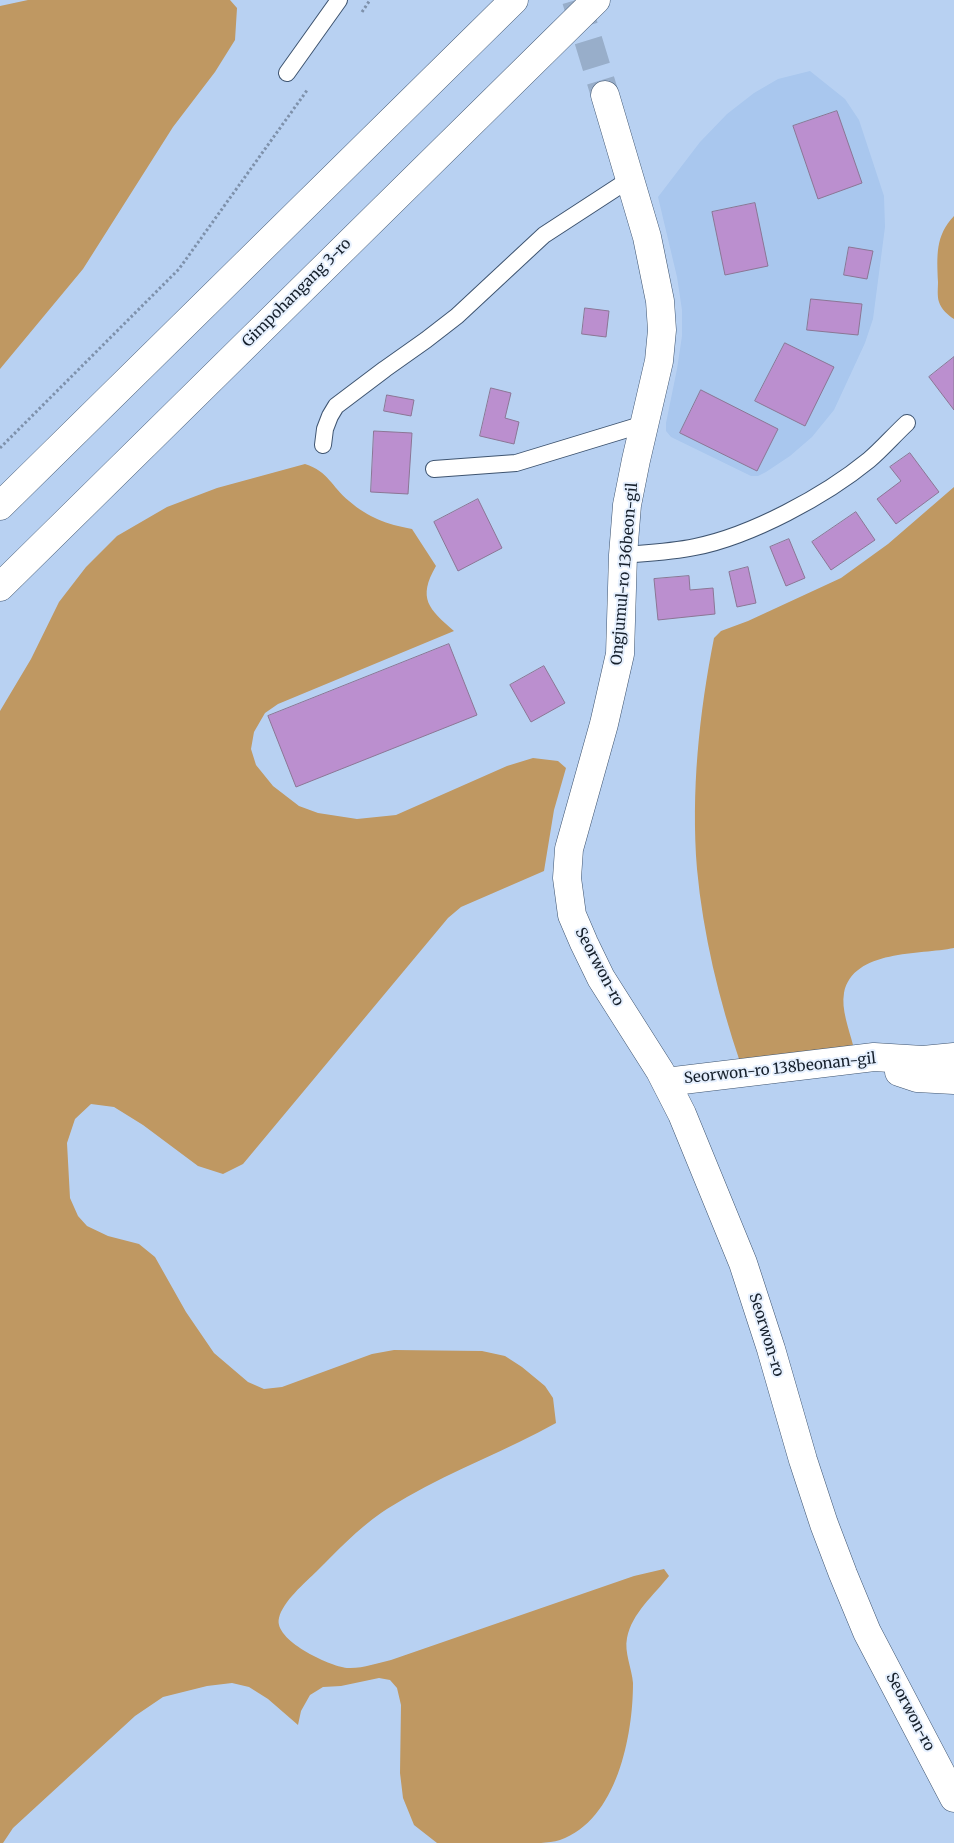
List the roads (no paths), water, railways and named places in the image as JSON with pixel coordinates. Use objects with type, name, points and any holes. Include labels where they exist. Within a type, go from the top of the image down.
[{"type":"street","points":[[0,506],[514,0]]},
{"type":"street","name":"Gimpohangang 3-ro","points":[[0,586],[596,0]]},
{"type":"street","name":"Ongjumul-ro 136beon-gil","points":[[567,878],[571,840],[604,724],[620,654],[623,555],[627,505],[659,361],[662,330],[660,301],[647,237],[606,95]]},
{"type":"street","name":"Seorwon-ro","points":[[567,878],[572,915],[584,943],[601,978],[666,1082],[682,1114],[743,1264],[771,1349],[803,1460],[843,1574],[868,1632],[954,1798]]},
{"type":"street","name":"Seorwon-ro 138beonan-gil","points":[[666,1082],[874,1056],[922,1060],[954,1058]]},
{"type":"street","points":[[853,1059],[917,1078],[954,1080]]},
{"type":"lane","points":[[287,73],[339,0]]},
{"type":"lane","points":[[323,446],[325,429],[336,406],[457,316],[544,235],[630,179]]},
{"type":"lane","points":[[623,555],[666,552],[696,547],[743,533],[811,498],[847,476],[870,459],[907,423]]},
{"type":"lane","points":[[434,469],[516,463],[644,424]]},
{"type":"tunnel","points":[[576,0],[605,95]]}]
